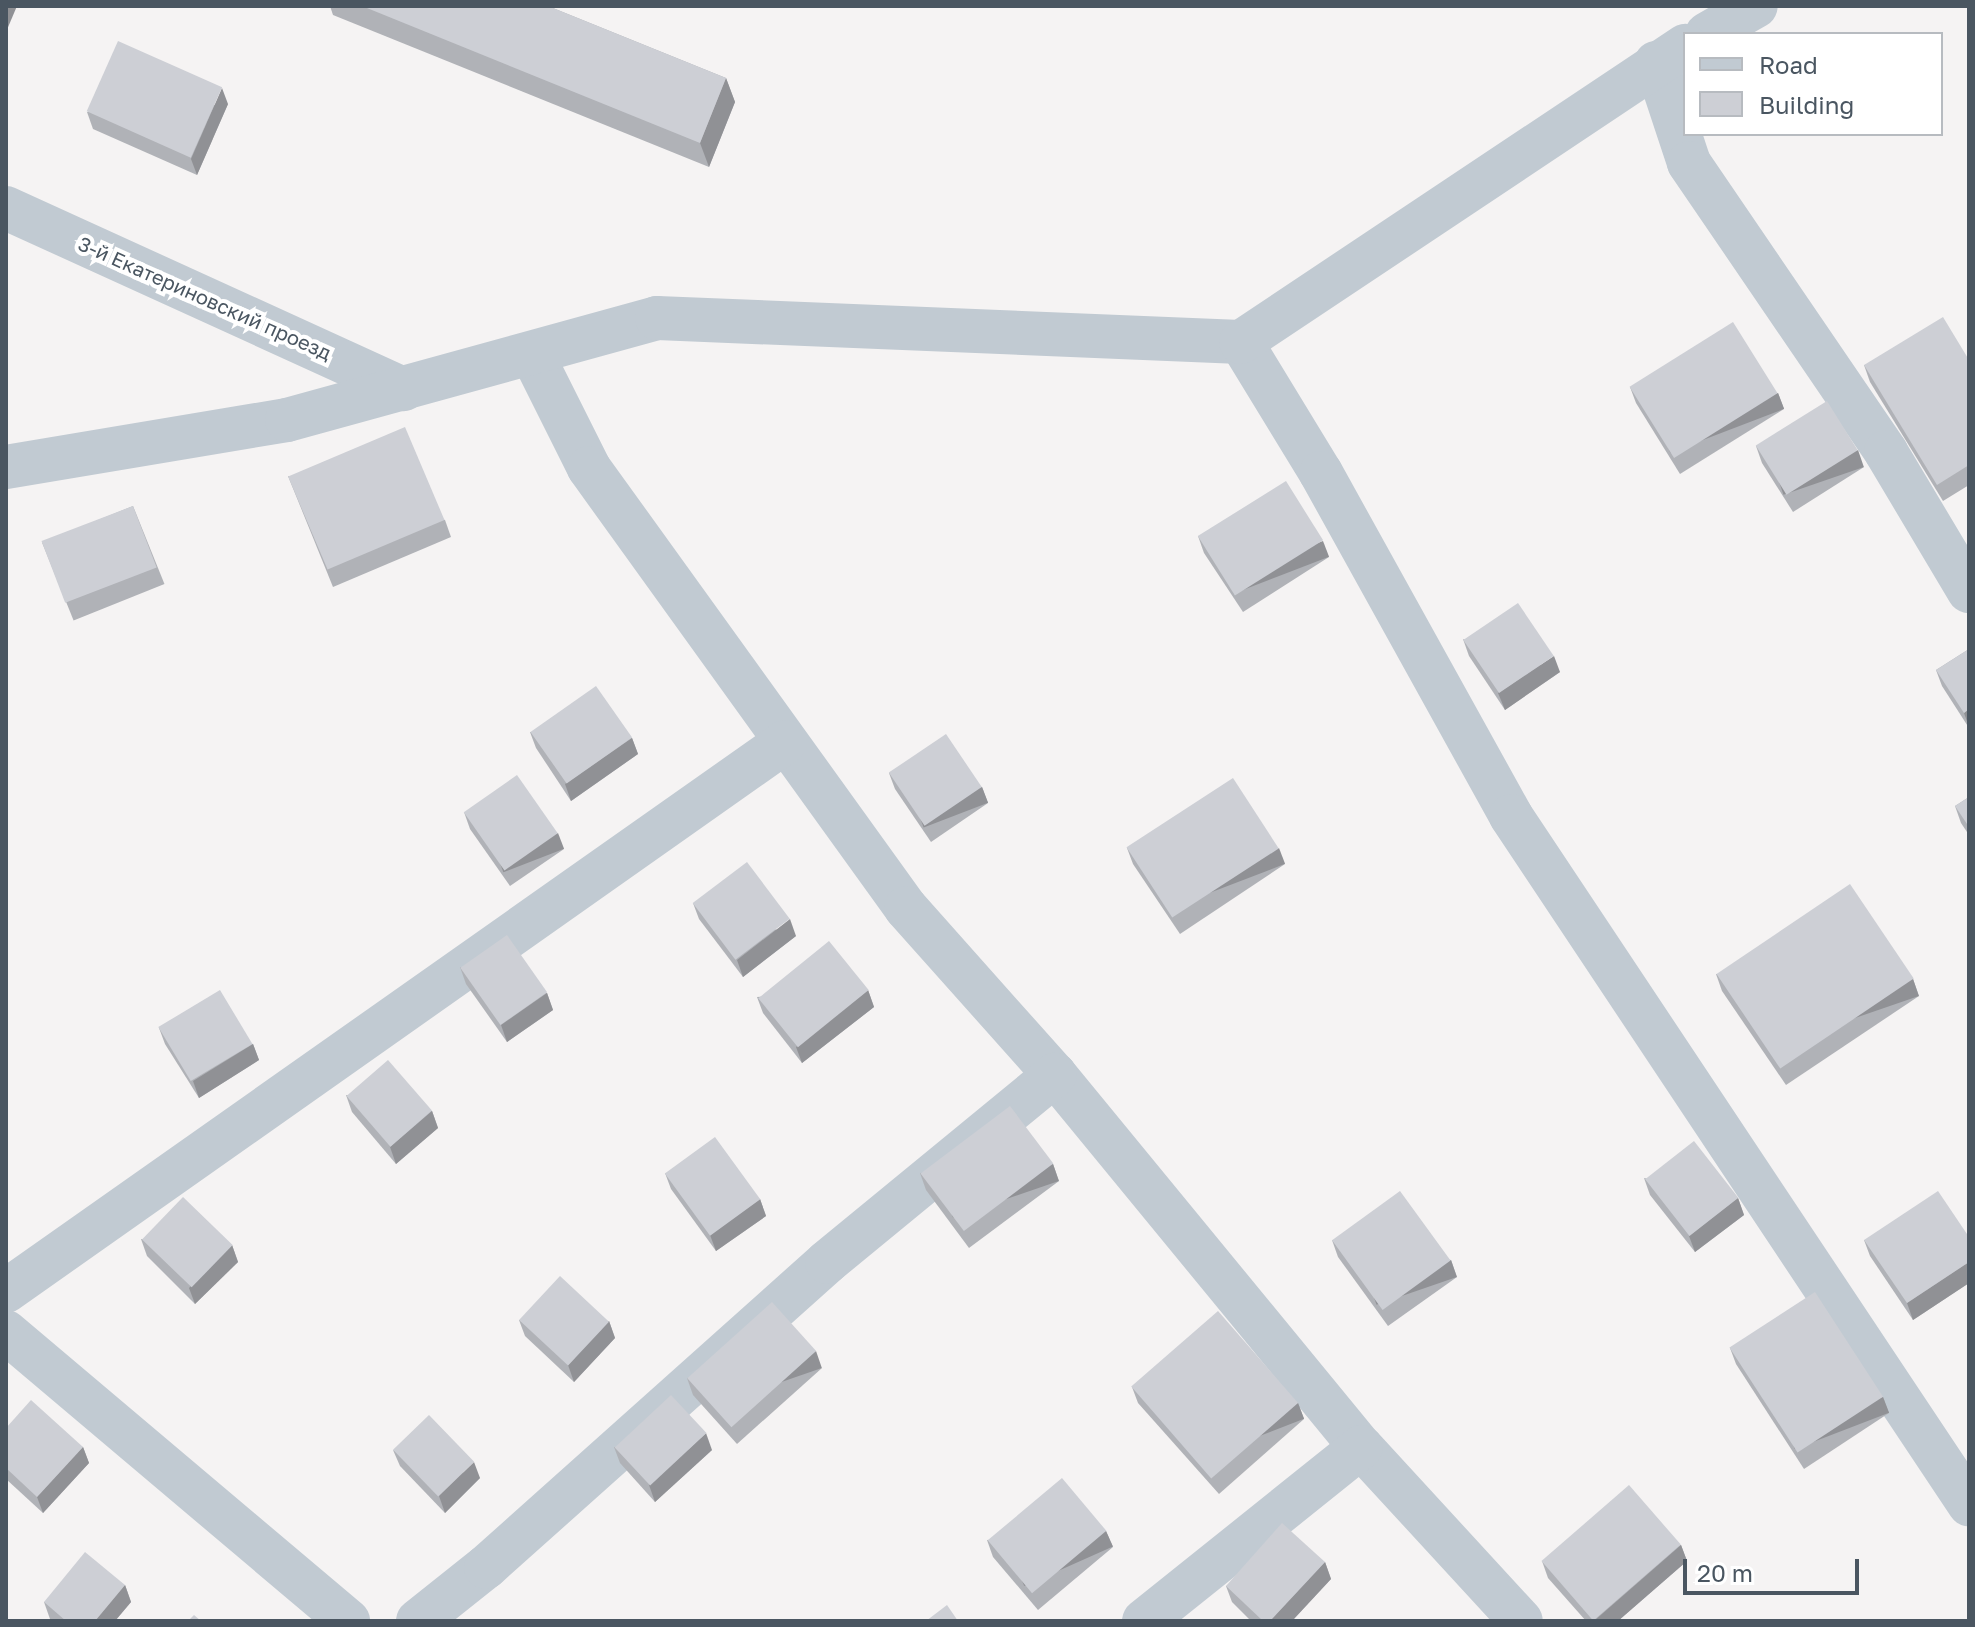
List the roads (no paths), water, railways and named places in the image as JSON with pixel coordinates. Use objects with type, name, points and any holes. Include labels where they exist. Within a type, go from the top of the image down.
[{"type":"street","points":[[1710,32],[1756,6]]},
{"type":"street","points":[[6,467],[287,420],[657,318],[1241,342],[1670,54],[1683,129]]},
{"type":"street","points":[[1684,136],[1689,163],[1886,452],[1969,591]]},
{"type":"street","name":"3-й Екатериновский проезд","points":[[6,208],[404,389]]},
{"type":"street","points":[[1241,342],[1321,473],[1511,816],[1969,1504]]},
{"type":"street","points":[[532,354],[589,468],[906,908],[1055,1075],[1361,1447],[1521,1621]]},
{"type":"street","points":[[6,1291],[785,742]]},
{"type":"street","points":[[418,1621],[486,1567],[827,1262],[1055,1075]]},
{"type":"street","points":[[6,1332],[348,1621]]},
{"type":"street","points":[[1144,1621],[1361,1447]]}]
